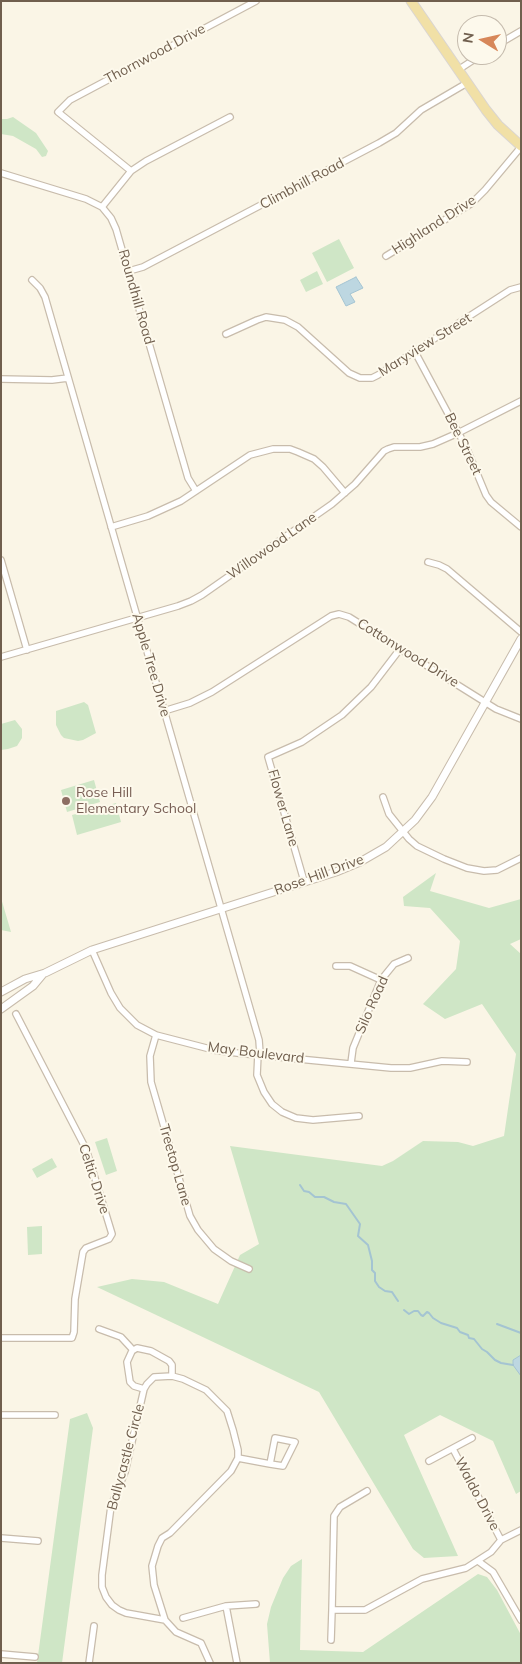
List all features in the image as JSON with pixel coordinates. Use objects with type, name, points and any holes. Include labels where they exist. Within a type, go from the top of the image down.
[{"type":"main road","points":[[411,1],[492,118],[521,146]]},
{"type":"street","name":"Thornwood Drive","points":[[131,171],[58,112],[70,100],[256,1]]},
{"type":"street","points":[[507,40],[521,31]]},
{"type":"street","points":[[458,70],[466,65]]},
{"type":"street","name":"Climbhill Road","points":[[129,271],[143,267],[379,143],[396,133],[420,110],[467,84]]},
{"type":"street","points":[[1,173],[86,198],[102,207],[131,171],[146,161],[230,117]]},
{"type":"street","name":"Highland Drive","points":[[386,256],[472,203],[521,146]]},
{"type":"street","name":"Roundhill Road","points":[[102,207],[114,223],[188,478],[196,491]]},
{"type":"street","name":"Apple Tree Drive","points":[[32,280],[45,297],[259,1040],[257,1075],[264,1092],[272,1104],[282,1112],[296,1118],[313,1120],[359,1116]]},
{"type":"street","name":"Maryview Street","points":[[226,334],[257,320],[266,318],[285,320],[298,327],[349,373],[360,378],[366,378],[378,375],[510,290],[521,287]]},
{"type":"street","name":"Bee Street","points":[[415,352],[458,434],[486,495],[491,502],[521,528]]},
{"type":"street","points":[[1,379],[52,380],[68,378]]},
{"type":"street","name":"Willowood Lane","points":[[1,657],[178,606],[202,595],[332,504],[355,484],[388,448],[427,446],[458,434],[521,401]]},
{"type":"street","points":[[111,527],[163,510],[181,501],[250,455],[265,450],[280,448],[298,452],[314,459],[345,493]]},
{"type":"street","points":[[1,560],[27,650]]},
{"type":"street","points":[[428,562],[447,569],[521,632]]},
{"type":"street","name":"Cottonwood Drive","points":[[164,711],[190,703],[212,692],[339,611],[485,702],[521,719]]},
{"type":"street","name":"Rose Hill Drive","points":[[1,992],[92,950],[336,872],[360,862],[386,847],[418,816],[432,797],[521,639]]},
{"type":"street","name":"Flower Lane","points":[[304,881],[268,757],[302,742],[347,711],[371,687],[400,649]]},
{"type":"street","points":[[382,797],[388,814],[418,846],[467,868],[484,871],[497,870],[521,858]]},
{"type":"street","name":"May Boulevard","points":[[92,950],[111,993],[120,1008],[137,1025],[156,1034],[214,1050],[401,1068],[410,1068],[442,1061],[467,1062]]},
{"type":"street","name":"Silo Road","points":[[351,1063],[353,1048],[381,980],[394,964],[408,958]]},
{"type":"street","points":[[336,966],[350,966],[381,980]]},
{"type":"street","name":"Rose Hill Drive","points":[[1,1009],[33,986],[43,974]]},
{"type":"street","name":"Celtic Drive","points":[[1,1338],[70,1338],[73,1335],[75,1299],[84,1252],[86,1248],[109,1239],[112,1234],[86,1148],[16,1014]]},
{"type":"street","name":"Treetop Lane","points":[[156,1034],[150,1056],[151,1082],[190,1216],[198,1230],[214,1249],[230,1260],[249,1269]]},
{"type":"street","points":[[99,1329],[121,1337],[133,1350],[143,1348],[169,1360],[172,1365],[172,1376],[206,1390],[226,1411],[233,1430],[238,1458],[232,1471],[170,1533],[162,1538],[152,1566],[154,1585],[165,1620],[176,1632],[201,1644],[210,1663]]},
{"type":"street","name":"Ballycastle Circle","points":[[133,1350],[126,1362],[130,1382],[134,1386],[144,1389]]},
{"type":"street","name":"Ballycastle Circle","points":[[165,1620],[119,1610],[112,1605],[106,1597],[102,1586],[102,1575],[111,1506],[125,1472],[144,1389],[154,1377],[172,1376]]},
{"type":"street","points":[[1,1415],[55,1415]]},
{"type":"street","points":[[238,1458],[270,1464],[283,1466],[295,1442],[275,1438],[270,1464]]},
{"type":"street","points":[[429,1461],[472,1438]]},
{"type":"street","name":"Waldo Drive","points":[[453,1449],[501,1540]]},
{"type":"street","points":[[331,1640],[334,1516],[340,1506],[367,1491]]},
{"type":"street","points":[[332,1610],[365,1610],[422,1578],[466,1568],[491,1552],[501,1540],[521,1530]]},
{"type":"street","points":[[1,1538],[38,1541]]},
{"type":"street","points":[[478,1561],[493,1572],[518,1610],[521,1620]]},
{"type":"street","points":[[183,1618],[226,1606],[256,1604]]},
{"type":"street","points":[[226,1606],[238,1663]]},
{"type":"street","points":[[89,1663],[94,1626]]},
{"type":"street","points":[[1,1654],[35,1657]]},
{"type":"green space","points":[[13,117],[36,133],[48,151],[46,156],[42,157],[36,149],[13,136],[1,134],[1,119]]},
{"type":"green space","points":[[339,239],[354,268],[327,282],[312,253]]},
{"type":"green space","points":[[317,271],[323,284],[306,292],[300,280]]},
{"type":"green space","points":[[84,702],[88,705],[96,733],[78,741],[64,738],[56,725],[56,711]]},
{"type":"green space","points":[[15,720],[22,729],[22,738],[17,746],[1,750],[1,724]]},
{"type":"green space","points":[[94,780],[100,802],[67,812],[61,790]]},
{"type":"green space","points":[[116,803],[121,822],[77,835],[72,815]]},
{"type":"green space","points":[[436,873],[430,891],[489,908],[521,899],[521,939],[510,944],[521,954],[521,1491],[516,1494],[493,1441],[440,1415],[404,1435],[458,1556],[424,1558],[413,1549],[319,1392],[97,1287],[132,1279],[164,1282],[218,1304],[240,1255],[259,1244],[230,1146],[382,1166],[423,1141],[458,1142],[473,1146],[504,1136],[516,1054],[482,1004],[445,1019],[423,1004],[456,969],[460,941],[430,908],[404,906],[403,897]]},
{"type":"green space","points":[[1,898],[11,932],[1,930]]},
{"type":"green space","points":[[107,1138],[117,1171],[106,1175],[95,1142]]},
{"type":"green space","points":[[52,1158],[57,1167],[37,1178],[32,1169]]},
{"type":"green space","points":[[42,1226],[42,1254],[28,1255],[27,1227]]},
{"type":"green space","points":[[87,1413],[93,1428],[62,1663],[37,1663],[70,1419]]},
{"type":"green space","points":[[302,1559],[300,1650],[363,1652],[478,1574],[487,1577],[497,1590],[521,1635],[521,1663],[270,1663],[267,1624],[271,1607],[283,1578],[291,1566]]},
{"type":"water","points":[[356,277],[363,288],[350,294],[355,302],[346,306],[336,287]]},
{"type":"water","points":[[521,1355],[521,1376],[513,1365],[513,1360]]},
{"type":"waterway","points":[[300,1185],[304,1191],[309,1192],[315,1197],[324,1197],[334,1202],[346,1204],[360,1224],[358,1236],[368,1245],[372,1270],[375,1273],[375,1281],[385,1291],[392,1292],[398,1301]]},
{"type":"waterway","points":[[404,1310],[409,1314],[418,1311],[423,1316],[427,1312],[429,1313],[441,1323],[457,1328],[460,1332],[468,1335],[469,1338],[474,1339],[495,1360],[513,1365]]},
{"type":"waterway","points":[[497,1324],[521,1333]]},
{"type":"place","name":"Rose Hill Elementary School","points":[[66,801]]}]
